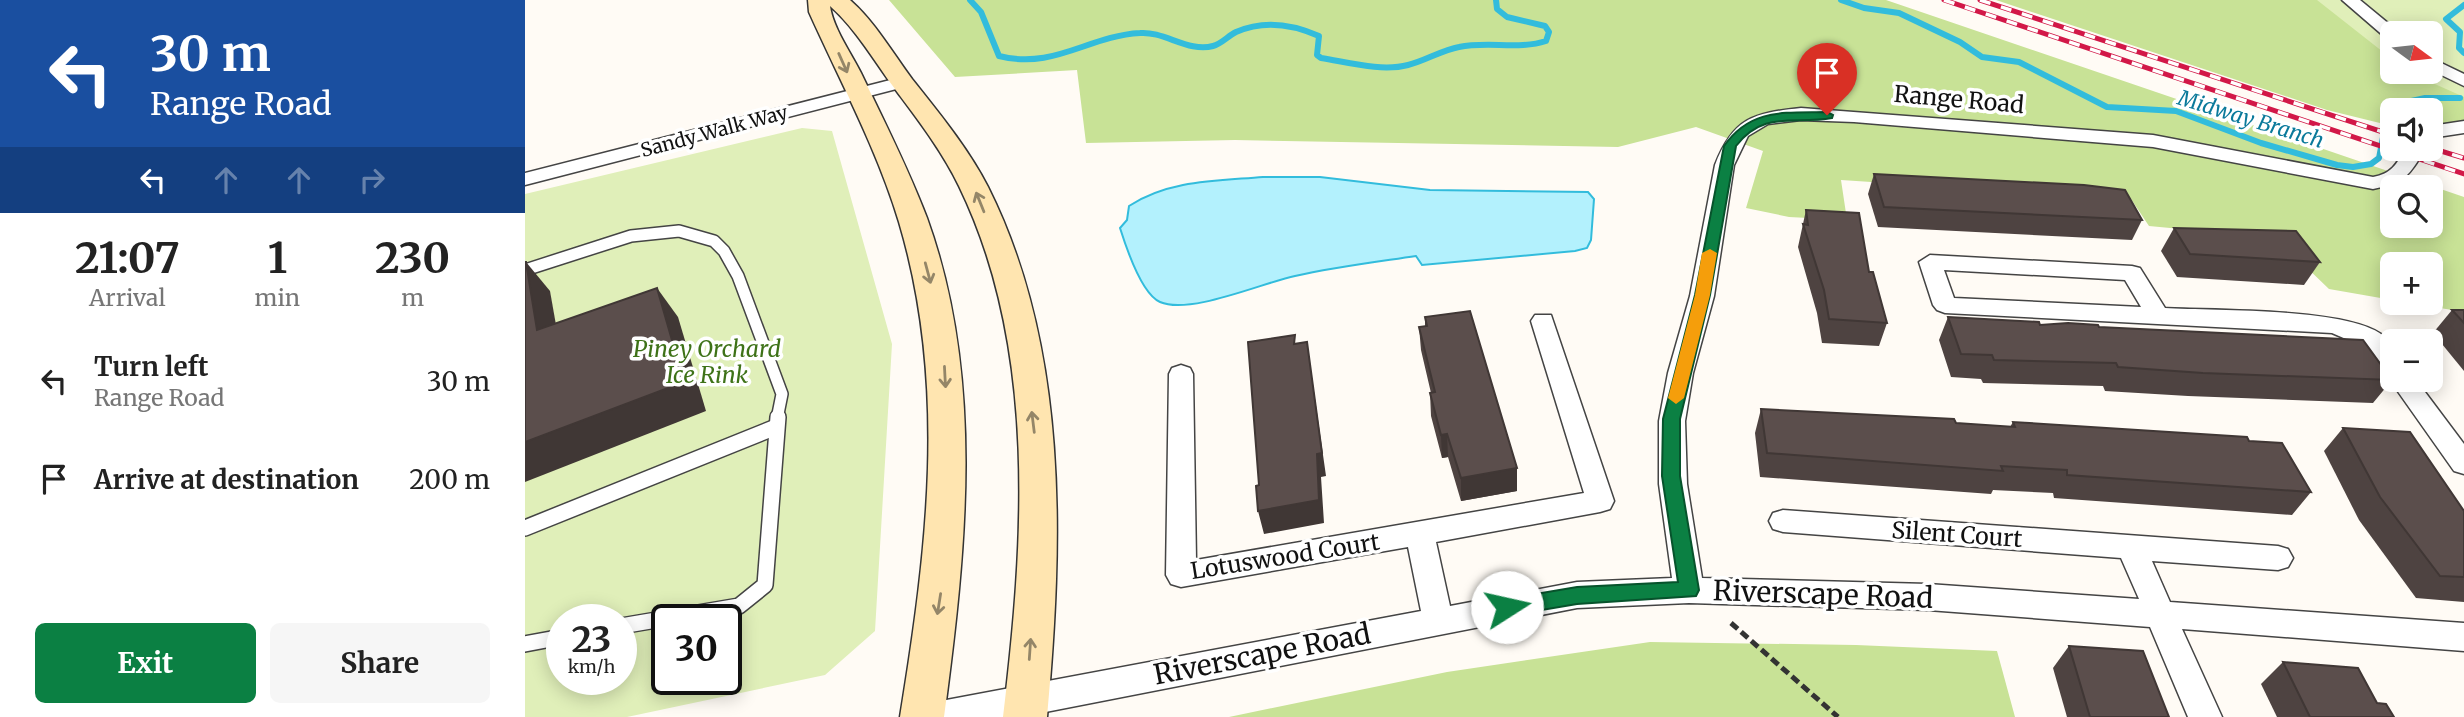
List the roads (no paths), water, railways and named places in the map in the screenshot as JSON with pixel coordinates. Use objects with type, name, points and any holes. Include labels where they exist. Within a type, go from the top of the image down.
[{"type":"street","points":[[819,0],[820,12],[914,222],[938,309],[944,355],[949,456],[942,584],[922,717]]},
{"type":"street","points":[[837,0],[945,138],[975,188],[998,245],[1023,340],[1036,468],[1037,562],[1026,708]]},
{"type":"street","points":[[2350,0],[2380,24]]},
{"type":"street","points":[[2443,70],[2464,81]]},
{"type":"street","name":"Sandy Walk Way","points":[[525,179],[902,82]]},
{"type":"street","name":"Range Road","points":[[1689,590],[1671,476],[1672,419],[1703,295],[1723,172],[1730,146],[1743,129],[1768,118],[1801,114],[2086,135],[2153,141],[2308,173],[2374,183],[2390,180],[2403,170],[2408,161]]},
{"type":"street","points":[[2443,130],[2464,127]]},
{"type":"street","points":[[2158,317],[2132,273],[1930,262],[1945,305],[2158,317],[2335,325],[2376,342],[2380,348]]},
{"type":"street","name":"Lotuswood Court","points":[[1181,374],[1181,575],[1600,502],[1543,321]]},
{"type":"street","points":[[2412,392],[2464,464]]},
{"type":"street","name":"Silent Court","points":[[1783,521],[2278,558]]},
{"type":"street","points":[[1420,533],[1438,619]]},
{"type":"street","points":[[2131,547],[2205,717]]},
{"type":"street","name":"Riverscape Road","points":[[941,717],[1026,708],[1438,619],[1577,595],[1689,590],[1928,597],[2464,637]]},
{"type":"lane","points":[[525,270],[631,236],[679,231],[714,241],[724,251],[738,276],[782,394],[776,428],[765,585],[739,606],[637,622]]},
{"type":"lane","points":[[525,528],[776,428]]},
{"type":"lane","points":[[525,644],[546,640]]},
{"type":"water","points":[[1263,177],[1320,177],[1430,190],[1588,192],[1594,199],[1591,240],[1587,248],[1575,251],[1422,265],[1416,256],[1340,267],[1189,304],[1173,305],[1153,297],[1135,269],[1120,228],[1127,220],[1129,206],[1144,197],[1177,186]]},
{"type":"waterway","name":"Midway Branch","points":[[970,0],[981,12],[999,56],[1037,59],[1121,35],[1140,33],[1204,47],[1216,45],[1246,28],[1277,25],[1319,36],[1317,55],[1321,58],[1364,66],[1387,67],[1414,63],[1459,47],[1525,45],[1546,41],[1549,32],[1545,26],[1507,17],[1497,9],[1496,0]]},
{"type":"waterway","name":"Midway Branch","points":[[1841,0],[1864,8],[1899,13],[1960,42],[1982,57],[2019,62],[2107,107],[2176,111],[2261,143],[2337,165],[2353,167],[2371,164],[2379,158],[2389,106],[2425,98],[2460,98]]},
{"type":"waterway","name":"Midway Branch","points":[[2464,5],[2446,19],[2460,32],[2459,48],[2464,53]]},
{"type":"railway","points":[[1944,0],[2464,174]]},
{"type":"railway","points":[[1980,0],[2380,131]]},
{"type":"railway","points":[[2443,152],[2464,158]]},
{"type":"park label","name":"Piney Orchard Ice Rink","points":[[707,361]]}]
